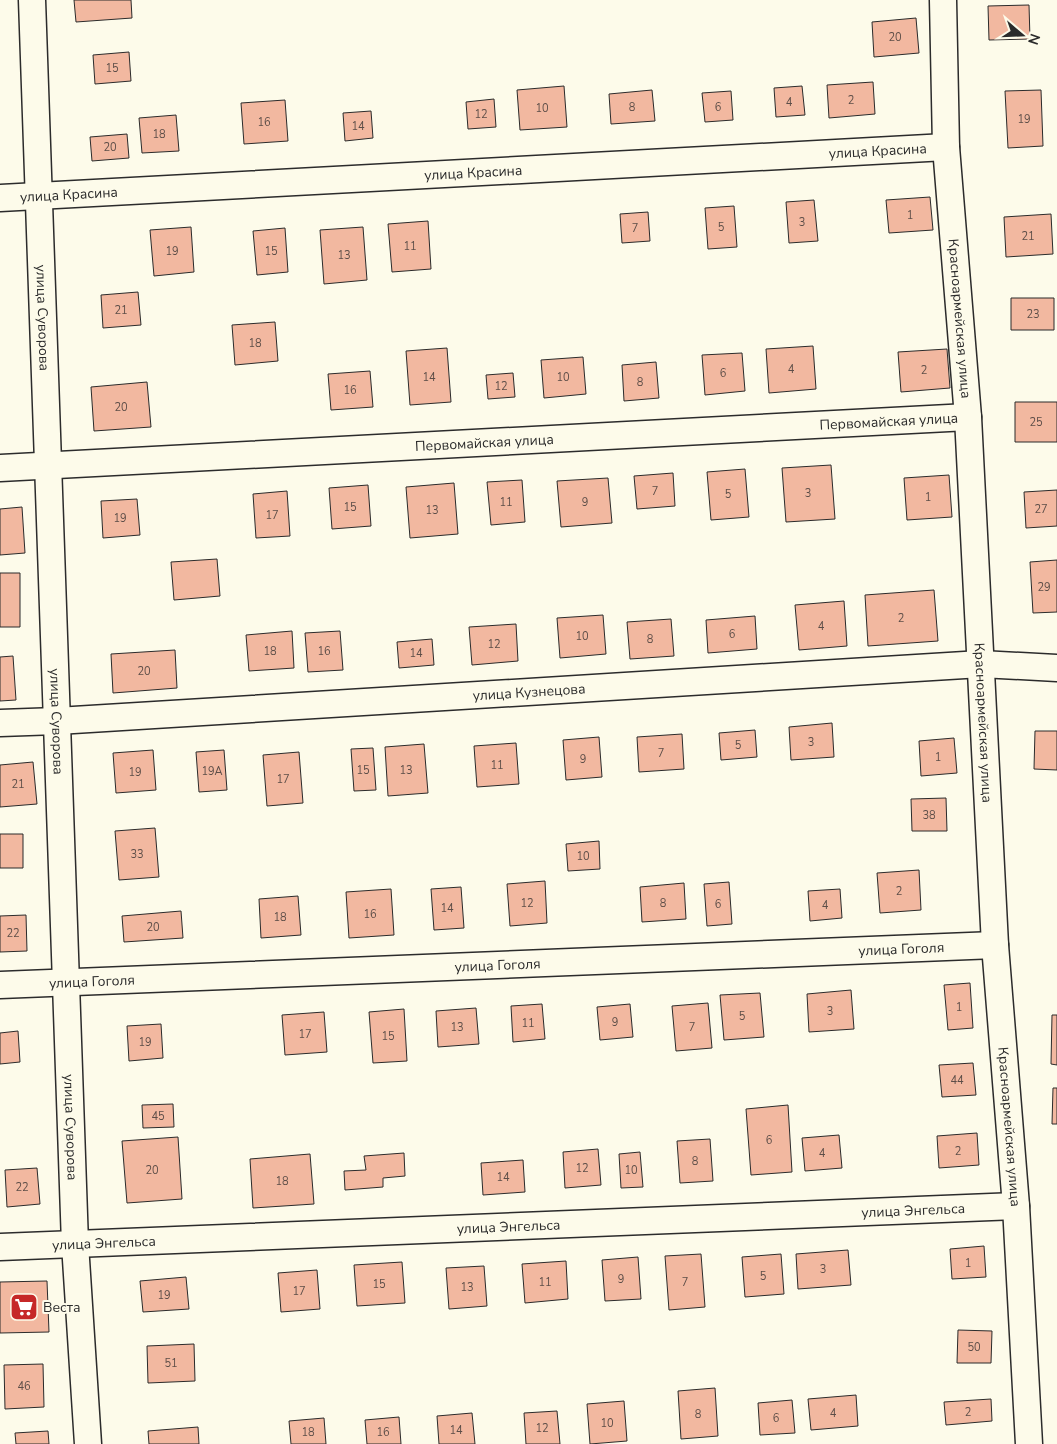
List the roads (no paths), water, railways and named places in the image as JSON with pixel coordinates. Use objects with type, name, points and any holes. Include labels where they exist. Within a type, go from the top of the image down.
[{"type":"street","name":"улица Суворова","points":[[32,0],[75,1244],[88,1444]]},
{"type":"street","name":"Красноармейская улица","points":[[943,0],[946,147],[968,417],[995,945],[1016,1206],[1029,1444]]},
{"type":"street","name":"улица Красина","points":[[0,198],[946,147]]},
{"type":"street","name":"Первомайская улица","points":[[0,468],[968,417]]},
{"type":"street","name":"улица Кузнецова","points":[[0,723],[981,664],[1057,668]]},
{"type":"street","name":"улица Гоголя","points":[[0,985],[995,945]]},
{"type":"street","name":"улица Энгельса","points":[[0,1247],[1016,1206]]},
{"type":"place","name":"Веста","points":[[24,1307]]}]
